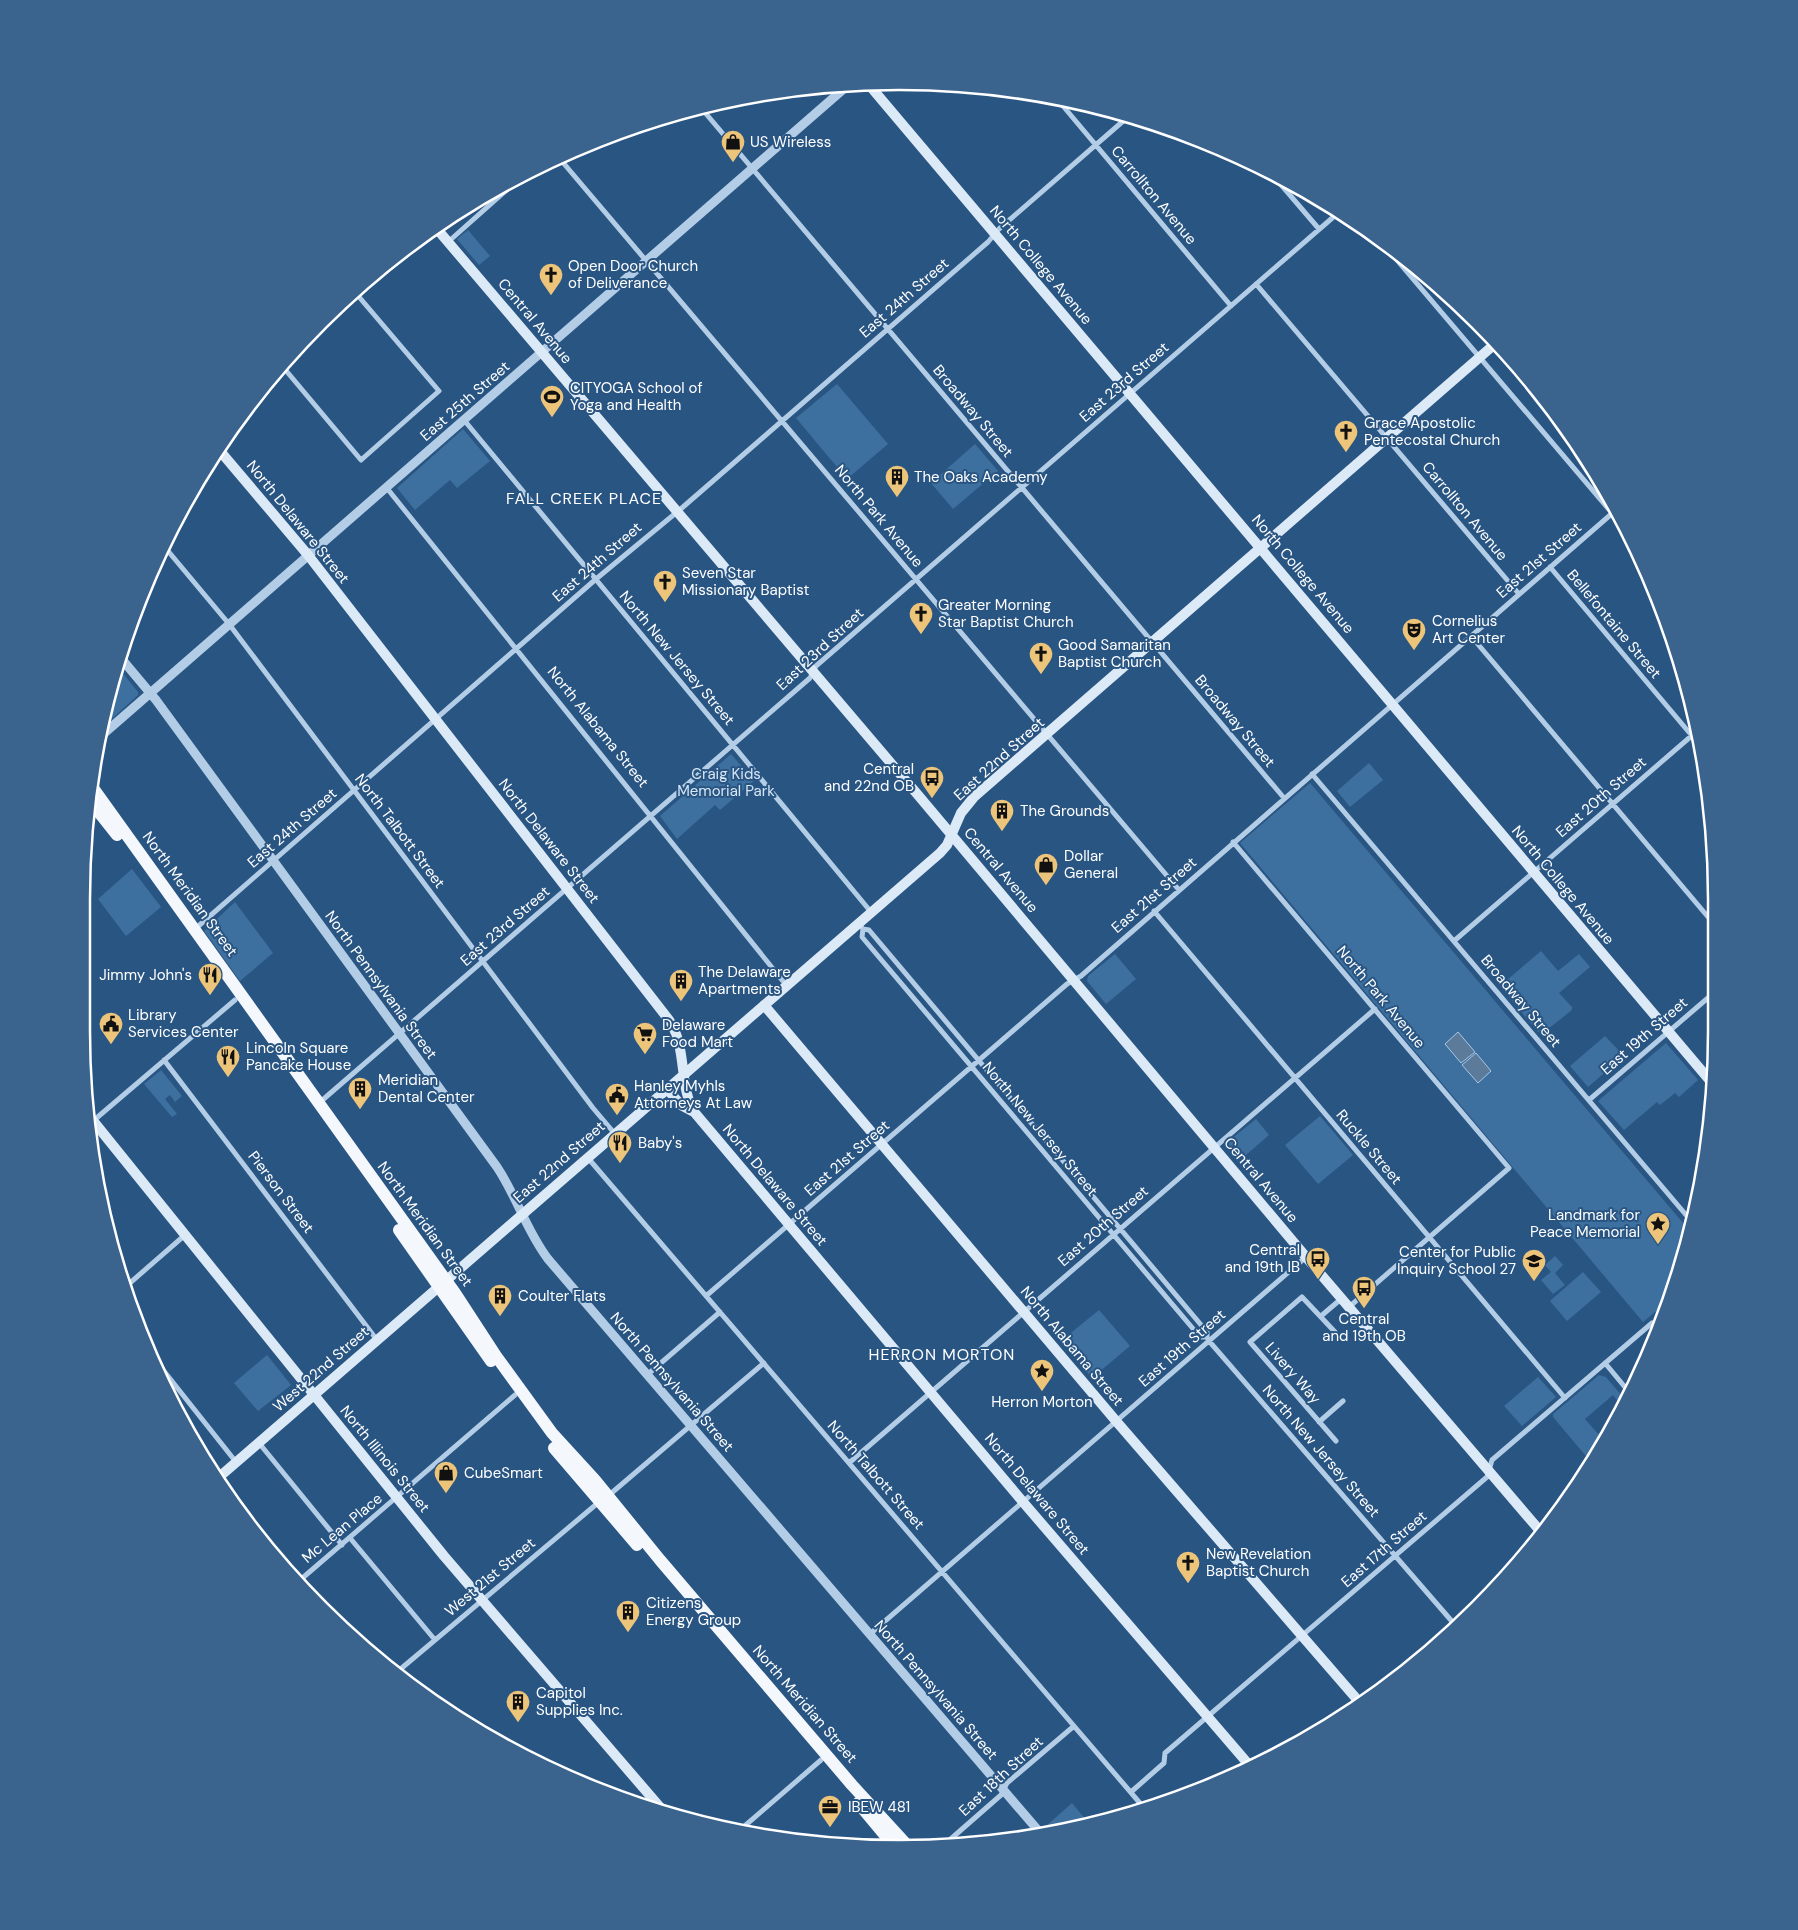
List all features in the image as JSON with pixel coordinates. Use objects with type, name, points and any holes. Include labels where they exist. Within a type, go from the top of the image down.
[{"type":"main road","name":"North College Avenue","points":[[874,91],[1706,1076]]},
{"type":"main road","name":"Central Avenue","points":[[440,233],[951,834],[1306,1257],[1537,1528]]},
{"type":"main road","name":"East 22nd Street","points":[[442,1284],[786,985],[860,926],[871,912],[940,853],[947,845],[961,813],[974,797],[1491,348]]},
{"type":"main road","name":"North Delaware Street","points":[[223,455],[308,556],[673,1025],[679,1041],[690,1103],[695,1113],[1022,1502],[1246,1762]]},
{"type":"main road","name":"North Meridian Street","points":[[97,795],[319,1103],[515,1395],[554,1448],[604,1499],[852,1785],[902,1840]]},
{"type":"main road","name":"North Meridian Street","points":[[96,808],[129,850],[235,1000],[548,1428],[604,1499],[888,1840]]},
{"type":"main road","name":"North Alabama Street","points":[[764,1004],[1116,1421],[1356,1698]]},
{"type":"main road","points":[[667,1089],[681,1105],[695,1113]]},
{"type":"main road","name":"North Illinois Street","points":[[96,1125],[481,1600],[655,1802]]},
{"type":"main road","name":"West 22nd Street","points":[[222,1474],[442,1284]]},
{"type":"street","name":"East 25th Street","points":[[109,729],[839,93]]},
{"type":"street","name":"Carrollton Avenue","points":[[1065,108],[1231,306]]},
{"type":"street","name":"Broadway Street","points":[[706,114],[1284,798]]},
{"type":"street","name":"East 24th Street","points":[[195,929],[887,329],[1122,122]]},
{"type":"street","name":"North Park Avenue","points":[[564,163],[1179,890]]},
{"type":"street","points":[[1283,187],[1319,229]]},
{"type":"street","points":[[448,242],[501,195]]},
{"type":"street","name":"East 23rd Street","points":[[319,1103],[810,678],[816,666],[1334,217]]},
{"type":"street","points":[[1402,267],[1600,495]]},
{"type":"street","name":"Carrollton Avenue","points":[[1256,284],[1519,594]]},
{"type":"street","points":[[286,372],[361,460],[439,391],[359,297]]},
{"type":"street","name":"North New Jersey Street","points":[[464,420],[871,912]]},
{"type":"street","name":"North Alabama Street","points":[[386,487],[786,985]]},
{"type":"street","name":"East 21st Street","points":[[706,1296],[979,1060],[1073,980],[1081,976],[1610,514]]},
{"type":"street","name":"North Talbott Street","points":[[168,551],[229,624],[593,1108],[615,1134]]},
{"type":"street","name":"Bellefontaine Street","points":[[1550,567],[1689,728]]},
{"type":"street","points":[[1471,636],[1708,917]]},
{"type":"street","name":"North Pennsylvania Street","points":[[126,664],[150,693],[497,1167],[508,1184],[535,1242],[548,1259],[1036,1828]]},
{"type":"street","name":"East 20th Street","points":[[1454,941],[1691,737]]},
{"type":"street","name":"Broadway Street","points":[[1312,774],[1686,1215]]},
{"type":"street","name":"North Park Avenue","points":[[1234,842],[1510,1168],[1430,1238]]},
{"type":"street","name":"Ruckle Street","points":[[1154,912],[1565,1398]]},
{"type":"street","name":"North New Jersey Street","points":[[860,926],[869,930],[1121,1228],[1207,1332],[1208,1339],[1452,1621]]},
{"type":"street","name":"North New Jersey Street","points":[[860,926],[862,936],[1113,1234],[1200,1337],[1208,1339]]},
{"type":"street","name":"East 19th Street","points":[[1589,1100],[1708,998]]},
{"type":"street","points":[[95,1116],[235,1000]]},
{"type":"street","name":"East 20th Street","points":[[849,1463],[1375,1009]]},
{"type":"street","name":"Pierson Street","points":[[164,1060],[377,1340]]},
{"type":"street","name":"North Talbott Street","points":[[588,1158],[1140,1803]]},
{"type":"street","points":[[131,1283],[186,1235]]},
{"type":"street","points":[[1349,1307],[1430,1238]]},
{"type":"street","name":"East 19th Street","points":[[870,1634],[1208,1339],[1306,1257]]},
{"type":"street","name":"Livery Way","points":[[1320,1316],[1302,1297],[1250,1342],[1336,1441]]},
{"type":"street","points":[[1337,1339],[1335,1332],[1320,1316],[1342,1298]]},
{"type":"street","points":[[647,1375],[720,1312]]},
{"type":"street","name":"East 17th Street","points":[[1131,1792],[1164,1764],[1165,1753],[1487,1477],[1492,1460],[1652,1323]]},
{"type":"street","points":[[604,1499],[764,1363]]},
{"type":"street","points":[[1605,1364],[1625,1388]]},
{"type":"street","points":[[167,1375],[236,1462]]},
{"type":"street","name":"Mc Lean Place","points":[[303,1577],[515,1395]]},
{"type":"street","name":"Livery Way","points":[[1319,1422],[1343,1401]]},
{"type":"street","points":[[259,1442],[342,1544]]},
{"type":"street","name":"West 21st Street","points":[[401,1668],[604,1499]]},
{"type":"street","points":[[350,1538],[435,1640]]},
{"type":"street","name":"East 18th Street","points":[[952,1838],[1001,1795],[1007,1783],[1074,1726]]},
{"type":"street","points":[[746,1825],[821,1760]]},
{"type":"green space","points":[[468,230],[490,256],[479,265],[457,239]]},
{"type":"green space","points":[[837,384],[888,444],[847,479],[796,418]]},
{"type":"green space","points":[[463,429],[490,461],[457,488],[450,480],[415,510],[397,488]]},
{"type":"green space","points":[[975,444],[998,471],[953,509],[931,483]]},
{"type":"green space","points":[[123,673],[138,692],[138,695],[111,720]]},
{"type":"green space","name":"Craig Kids Memorial Park","points":[[731,754],[754,781],[720,810],[715,805],[677,839],[660,816]]},
{"type":"green space","points":[[1369,763],[1383,780],[1350,807],[1337,791]]},
{"type":"green space","points":[[1310,783],[1684,1224],[1658,1310],[1643,1322],[1240,843]]},
{"type":"green space","points":[[132,869],[161,907],[126,936],[98,899]]},
{"type":"green space","points":[[235,902],[273,953],[240,981],[204,931]]},
{"type":"green space","points":[[1541,951],[1558,971],[1579,954],[1590,967],[1559,993],[1572,1007],[1572,1010],[1543,1033],[1538,1032],[1500,986]]},
{"type":"green space","points":[[1115,954],[1136,979],[1106,1004],[1087,981],[1088,976]]},
{"type":"green space","points":[[1605,1036],[1624,1056],[1588,1087],[1570,1066]]},
{"type":"green space","points":[[1666,1043],[1698,1080],[1679,1097],[1675,1093],[1660,1105],[1657,1102],[1624,1130],[1598,1101]]},
{"type":"green space","points":[[161,1070],[182,1096],[175,1102],[170,1095],[165,1099],[177,1114],[172,1117],[144,1084]]},
{"type":"green space","points":[[1320,1116],[1353,1155],[1318,1184],[1285,1145]]},
{"type":"green space","points":[[1256,1119],[1269,1135],[1238,1162],[1225,1144]]},
{"type":"green space","points":[[1555,1256],[1563,1265],[1555,1273],[1565,1285],[1553,1294],[1541,1280],[1551,1272],[1545,1265]]},
{"type":"green space","points":[[1583,1272],[1601,1292],[1567,1321],[1550,1301]]},
{"type":"green space","points":[[1099,1310],[1130,1346],[1092,1378],[1061,1341]]},
{"type":"green space","points":[[267,1355],[291,1385],[258,1411],[234,1383]]},
{"type":"green space","points":[[1599,1375],[1606,1377],[1622,1395],[1617,1400],[1613,1395],[1585,1419],[1598,1434],[1603,1430],[1587,1457],[1553,1417],[1553,1414]]},
{"type":"green space","points":[[1538,1377],[1556,1397],[1522,1426],[1504,1406]]},
{"type":"green space","points":[[1072,1803],[1084,1818],[1057,1824],[1046,1826]]},
{"type":"shaded area","points":[[1458,1032],[1475,1052],[1461,1063],[1445,1044]]},
{"type":"shaded area","points":[[1476,1053],[1491,1071],[1478,1083],[1462,1065]]},
{"type":"place","name":"US Wireless","points":[[733,163]]},
{"type":"place","name":"Open Door Church of Deliverance","points":[[551,296]]},
{"type":"place","name":"CITYOGA School of Yoga and Health","points":[[552,418]]},
{"type":"place","name":"Grace Apostolic Pentecostal Church","points":[[1346,453]]},
{"type":"place","name":"The Oaks Academy","points":[[897,498]]},
{"type":"place","name":"Seven Star Missionary Baptist","points":[[665,603]]},
{"type":"place","name":"Greater Morning Star Baptist Church","points":[[921,635]]},
{"type":"place","name":"Cornelius Art Center","points":[[1414,651]]},
{"type":"place","name":"Good Samaritan Baptist Church","points":[[1041,675]]},
{"type":"place","name":"Central and 22nd OB","points":[[932,799]]},
{"type":"place","name":"The Grounds","points":[[1002,832]]},
{"type":"place","name":"Dollar General","points":[[1046,886]]},
{"type":"place","name":"Jimmy John's","points":[[210,996]]},
{"type":"place","name":"The Delaware Apartments","points":[[681,1002]]},
{"type":"place","name":"Library Services Center","points":[[111,1045]]},
{"type":"place","name":"Delaware Food Mart","points":[[645,1055]]},
{"type":"place","name":"Lincoln Square Pancake House","points":[[228,1078]]},
{"type":"place","name":"Meridian Dental Center","points":[[360,1110]]},
{"type":"place","name":"Hanley Myhls Attorneys At Law","points":[[617,1116]]},
{"type":"place","name":"Baby's","points":[[620,1164]]},
{"type":"place","name":"Landmark for Peace Memorial","points":[[1658,1245]]},
{"type":"place","name":"Central and 19th IB","points":[[1318,1280]]},
{"type":"place","name":"Center for Public Inquiry School 27","points":[[1534,1282]]},
{"type":"place","name":"Central and 19th OB","points":[[1364,1309]]},
{"type":"place","name":"Coulter Flats","points":[[500,1317]]},
{"type":"place","name":"Herron Morton","points":[[1042,1392]]},
{"type":"place","name":"CubeSmart","points":[[446,1494]]},
{"type":"place","name":"New Revelation Baptist Church","points":[[1188,1584]]},
{"type":"place","name":"Citizens Energy Group","points":[[628,1633]]},
{"type":"place","name":"Capitol Supplies Inc.","points":[[518,1723]]},
{"type":"place","name":"IBEW 481","points":[[830,1828]]},
{"type":"district","name":"FALL CREEK PLACE","points":[[584,498]]},
{"type":"district","name":"HERRON MORTON","points":[[942,1354]]}]
